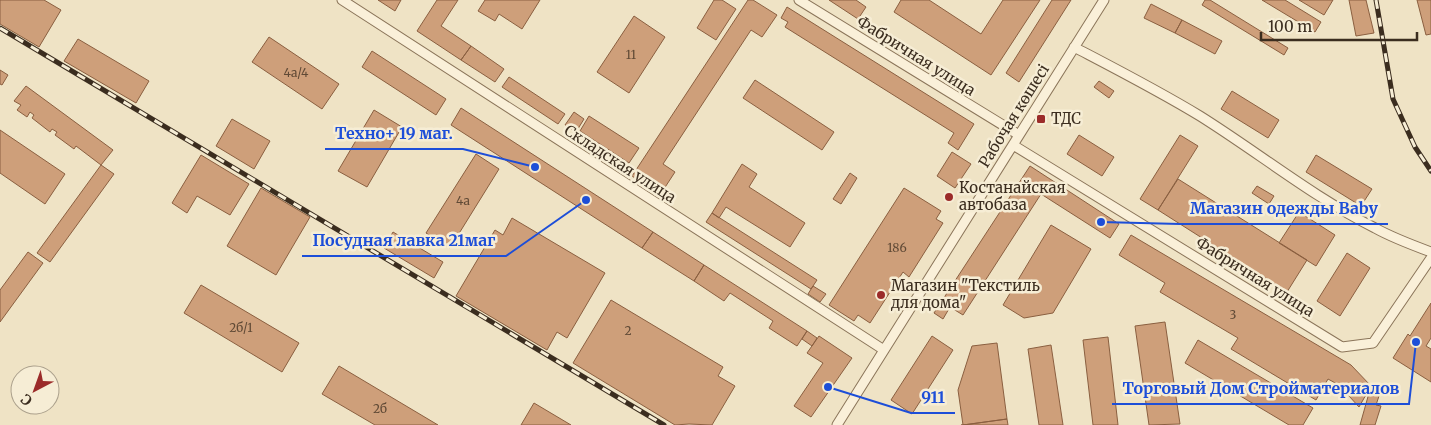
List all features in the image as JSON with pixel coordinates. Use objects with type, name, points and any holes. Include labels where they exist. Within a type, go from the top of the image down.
[{"type":"street","name":"Складская улица","points":[[342,0],[884,350]]},
{"type":"street","name":"Фабричная улица","points":[[799,0],[1019,135]]},
{"type":"street","name":"Рабочая көшесі","points":[[837,425],[1104,0]]},
{"type":"street","points":[[1074,47],[1170,98],[1354,217],[1394,238],[1431,252]]},
{"type":"street","name":"Фабричная улица","points":[[1013,145],[1342,347],[1373,343],[1431,258]]},
{"type":"building","points":[[0,0],[44,0],[61,10],[39,47],[0,24]]},
{"type":"building","points":[[378,0],[401,0],[395,11]]},
{"type":"building","points":[[437,0],[458,0],[441,26],[471,46],[461,60],[417,31]]},
{"type":"building","points":[[485,0],[540,0],[522,29],[499,14],[495,21],[478,11]]},
{"type":"building","points":[[714,0],[722,0],[736,9],[716,40],[697,28]]},
{"type":"building","points":[[748,0],[753,0],[777,15],[762,37],[751,30],[663,164],[675,172],[660,195],[632,176]]},
{"type":"building","points":[[829,0],[856,0],[866,7],[858,19]]},
{"type":"building","points":[[901,0],[929,0],[981,34],[1003,0],[1040,0],[991,75],[894,12]]},
{"type":"building","points":[[1052,0],[1071,0],[1019,82],[1006,73]]},
{"type":"building","points":[[1205,0],[1210,0],[1288,48],[1284,55],[1202,5]]},
{"type":"building","points":[[1262,0],[1285,0],[1321,22],[1315,32]]},
{"type":"building","points":[[1299,0],[1333,0],[1324,15]]},
{"type":"building","points":[[1349,0],[1366,0],[1374,33],[1356,36]]},
{"type":"building","points":[[1417,0],[1431,0],[1431,34],[1426,35]]},
{"type":"building","points":[[1151,4],[1182,20],[1175,33],[1144,18]]},
{"type":"building","points":[[787,7],[974,124],[958,150],[948,143],[954,133],[785,27],[788,22],[781,18]]},
{"type":"building","points":[[634,16],[665,37],[629,93],[597,72]]},
{"type":"building","points":[[1182,20],[1222,41],[1215,54],[1175,33]]},
{"type":"building","points":[[269,37],[339,84],[322,109],[252,62]]},
{"type":"building","points":[[78,39],[149,81],[136,103],[64,61]]},
{"type":"building","points":[[471,46],[504,69],[495,82],[461,60]]},
{"type":"building","points":[[372,51],[446,99],[436,115],[362,67]]},
{"type":"building","points":[[0,70],[8,75],[2,85],[0,84]]},
{"type":"building","points":[[509,77],[565,114],[558,124],[502,87]]},
{"type":"building","points":[[755,80],[834,132],[822,150],[743,98]]},
{"type":"building","points":[[1099,81],[1114,91],[1109,98],[1094,87]]},
{"type":"building","points":[[26,86],[113,150],[101,165],[76,146],[74,149],[55,135],[57,132],[52,129],[50,132],[32,118],[34,115],[30,112],[27,117],[17,110],[21,105],[14,101]]},
{"type":"building","points":[[1232,91],[1279,120],[1268,138],[1221,109]]},
{"type":"building","points":[[461,108],[653,232],[642,248],[451,125]]},
{"type":"building","points":[[374,110],[402,127],[367,187],[338,171]]},
{"type":"building","points":[[574,112],[584,119],[576,132],[565,125]]},
{"type":"building","points":[[589,116],[639,148],[629,163],[580,131]]},
{"type":"building","points":[[232,119],[270,141],[254,169],[216,146]]},
{"type":"building","points":[[0,130],[65,174],[45,204],[0,173]]},
{"type":"building","points":[[1079,135],[1114,157],[1102,176],[1067,154]]},
{"type":"building","points":[[1180,135],[1198,146],[1158,210],[1140,199]]},
{"type":"building","points":[[952,152],[971,164],[955,188],[937,176]]},
{"type":"building","points":[[476,154],[499,169],[450,248],[426,233]]},
{"type":"building","points":[[201,155],[249,184],[230,215],[197,196],[187,213],[172,203]]},
{"type":"building","points":[[1316,155],[1372,189],[1361,206],[1306,172]]},
{"type":"building","points":[[742,164],[757,174],[749,187],[805,223],[790,247],[726,207],[719,218],[712,213]]},
{"type":"building","points":[[101,165],[114,174],[50,262],[37,253]]},
{"type":"building","points":[[1030,166],[1119,224],[1110,238],[1041,194],[963,315],[950,307],[943,319],[934,313]]},
{"type":"building","points":[[850,173],[857,178],[841,204],[833,199]]},
{"type":"building","points":[[1178,179],[1307,260],[1287,292],[1158,210]]},
{"type":"building","points":[[1257,186],[1274,196],[1269,204],[1252,193]]},
{"type":"building","points":[[261,188],[310,217],[276,275],[227,246]]},
{"type":"building","points":[[904,188],[941,211],[936,219],[943,223],[909,277],[903,272],[870,323],[858,315],[854,321],[829,305]]},
{"type":"building","points":[[1299,212],[1335,235],[1316,266],[1279,243]]},
{"type":"building","points":[[712,213],[817,280],[811,289],[706,222]]},
{"type":"building","points":[[512,218],[605,273],[567,338],[557,332],[547,350],[456,296],[495,230],[503,235]]},
{"type":"building","points":[[1051,225],[1091,249],[1053,313],[1024,318],[1003,305]]},
{"type":"building","points":[[393,232],[443,262],[434,278],[384,248]]},
{"type":"building","points":[[653,232],[704,265],[694,281],[642,248]]},
{"type":"building","points":[[1131,235],[1351,365],[1371,386],[1359,407],[1339,385],[1328,379],[1316,400],[1231,349],[1238,338],[1160,292],[1165,283],[1119,255]]},
{"type":"building","points":[[28,252],[43,263],[0,322],[0,290]]},
{"type":"building","points":[[1347,253],[1370,268],[1340,316],[1317,301]]},
{"type":"building","points":[[704,265],[807,331],[797,346],[769,328],[773,321],[730,293],[724,301],[694,281]]},
{"type":"building","points":[[201,285],[299,343],[282,372],[184,313]]},
{"type":"building","points":[[813,286],[826,294],[820,302],[808,294]]},
{"type":"building","points":[[611,300],[723,367],[718,376],[735,386],[712,425],[675,425],[573,363]]},
{"type":"building","points":[[1431,303],[1431,338],[1426,346],[1431,349],[1431,382],[1393,358]]},
{"type":"building","points":[[1165,322],[1180,424],[1149,425],[1135,326]]},
{"type":"building","points":[[807,331],[817,338],[812,346],[802,339]]},
{"type":"building","points":[[819,336],[852,358],[811,417],[794,406],[823,363],[807,353]]},
{"type":"building","points":[[932,336],[953,350],[912,414],[891,400]]},
{"type":"building","points":[[1108,337],[1118,425],[1093,425],[1083,340]]},
{"type":"building","points":[[1198,340],[1313,408],[1303,425],[1289,425],[1185,363]]},
{"type":"building","points":[[997,343],[1007,419],[963,425],[958,390],[972,346]]},
{"type":"building","points":[[1051,345],[1063,425],[1039,425],[1028,349]]},
{"type":"building","points":[[339,366],[438,425],[375,425],[322,394]]},
{"type":"building","points":[[1369,393],[1379,396],[1376,405],[1381,406],[1375,425],[1360,425]]},
{"type":"building","points":[[534,403],[571,425],[521,425]]},
{"type":"building","points":[[1007,419],[1008,425],[963,425]]},
{"type":"railway","points":[[1376,0],[1393,99],[1415,147],[1431,171]]},
{"type":"railway","points":[[0,28],[664,425]]},
{"type":"place","name":"ТДС","points":[[1041,119]]},
{"type":"place","name":"Техно+ 19 маг.","points":[[535,167]]},
{"type":"place","name":"Костанайская автобаза","points":[[949,197]]},
{"type":"place","name":"Посудная лавка 21маг","points":[[586,200]]},
{"type":"place","name":"Магазин одежды Baby","points":[[1101,222]]},
{"type":"place","name":"Магазин \"Текстиль для дома\"","points":[[881,295]]},
{"type":"place","name":"Торговый Дом Стройматериалов","points":[[1416,342]]},
{"type":"place","name":"911","points":[[828,387]]}]
